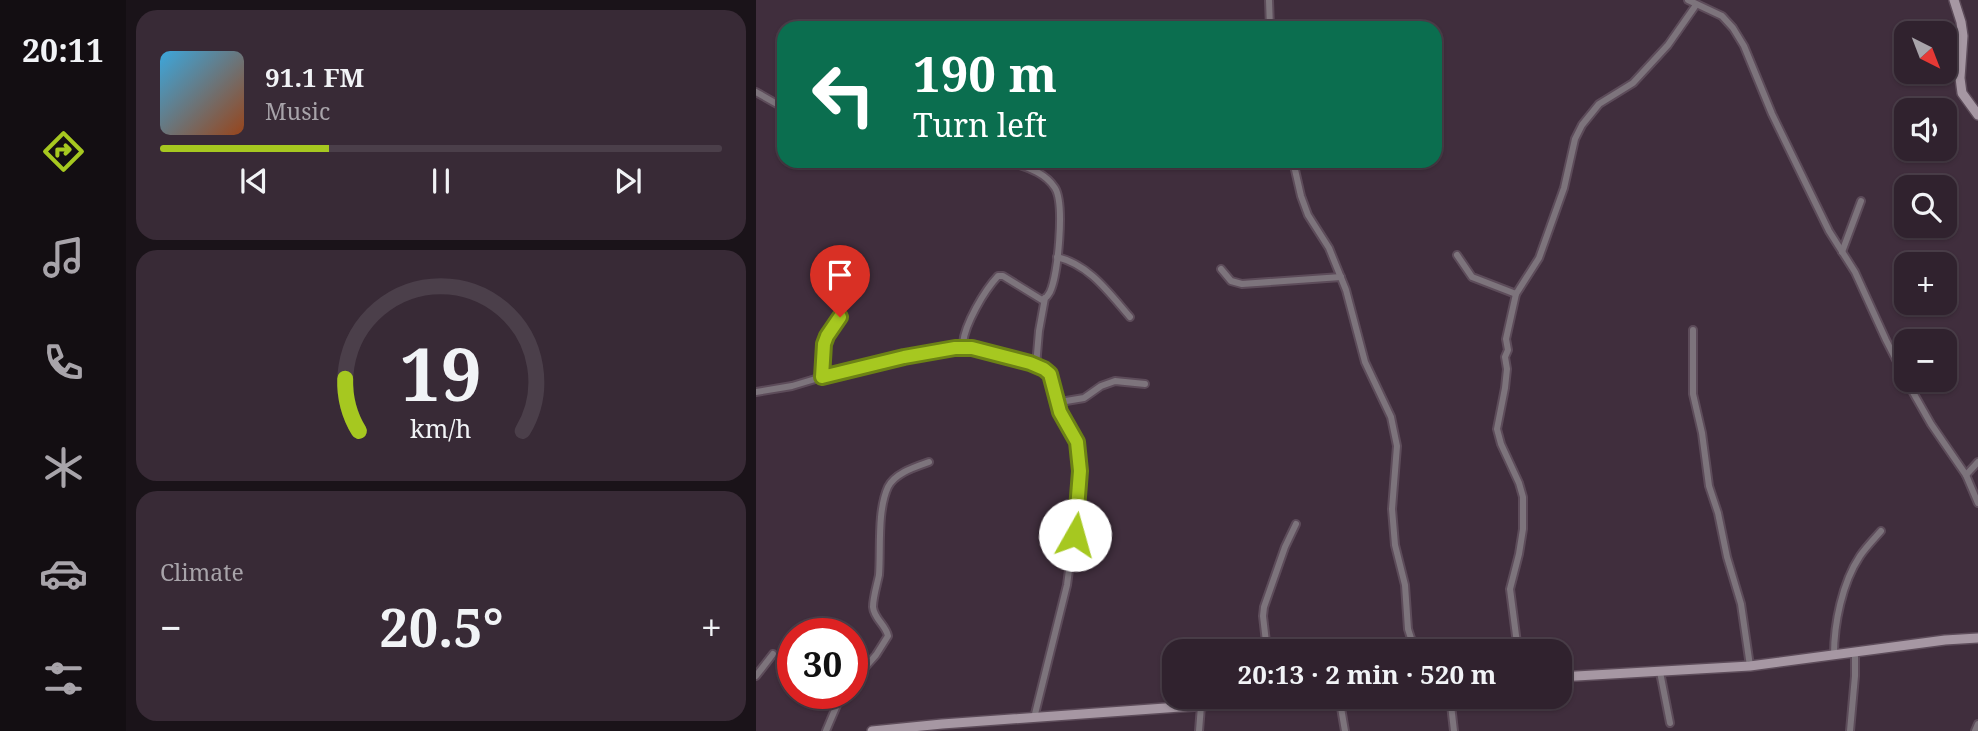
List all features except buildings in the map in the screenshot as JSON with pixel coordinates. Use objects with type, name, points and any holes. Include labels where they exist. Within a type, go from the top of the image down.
[{"type":"main road","points":[[1954,0],[1963,36],[1960,78],[1962,93],[1978,115]]},
{"type":"main road","points":[[1572,676],[1750,666],[1978,638]]},
{"type":"main road","points":[[872,731],[942,728],[1162,709]]},
{"type":"street","points":[[1269,0],[1270,21]]},
{"type":"street","points":[[1688,0],[1722,16],[1744,46],[1772,114],[1829,231],[1855,272],[1894,354]]},
{"type":"street","points":[[1516,639],[1510,589],[1523,529],[1523,497],[1497,429],[1507,369],[1506,339],[1516,294],[1539,258],[1564,188],[1575,139],[1582,125],[1599,104],[1633,83],[1668,45],[1696,5]]},
{"type":"street","points":[[756,92],[777,104]]},
{"type":"street","points":[[1025,168],[1049,180],[1057,191],[1060,205],[1057,257],[1052,286],[1045,298],[1039,331],[1037,366]]},
{"type":"street","points":[[1295,168],[1308,215],[1329,248],[1341,277],[1366,362],[1391,417],[1396,446],[1392,509],[1395,545],[1405,585],[1411,639]]},
{"type":"street","points":[[1842,252],[1861,201]]},
{"type":"street","points":[[1457,255],[1472,277],[1516,294]]},
{"type":"street","points":[[1057,257],[1072,261],[1088,271],[1130,317]]},
{"type":"street","points":[[1221,268],[1231,281],[1242,284],[1341,277]]},
{"type":"street","points":[[1034,718],[1067,585],[1078,515],[1080,471],[1077,442],[1063,419],[1050,374],[1037,366],[972,348],[963,343],[965,332],[998,276],[1003,276],[1039,298],[1045,298]]},
{"type":"street","points":[[822,377],[824,344],[840,317]]},
{"type":"street","points":[[1693,330],[1693,394],[1702,433],[1709,486],[1741,604],[1750,666]]},
{"type":"street","points":[[756,392],[792,386],[904,357],[955,348],[972,348]]},
{"type":"street","points":[[1059,405],[1060,402],[1084,398],[1101,386],[1115,381],[1145,384]]},
{"type":"street","points":[[1913,392],[1931,424],[1966,475],[1978,503]]},
{"type":"street","points":[[868,664],[888,636],[887,630],[875,615],[873,606],[883,507],[889,485],[904,472],[929,462]]},
{"type":"street","points":[[1966,475],[1978,462]]},
{"type":"street","points":[[1266,639],[1264,607],[1296,524]]},
{"type":"street","points":[[1834,655],[1834,630],[1849,575],[1860,556],[1881,531]]},
{"type":"street","points":[[1850,731],[1855,652]]},
{"type":"street","points":[[756,676],[773,654]]},
{"type":"street","points":[[1660,672],[1670,723]]},
{"type":"street","points":[[826,731],[835,709]]},
{"type":"street","points":[[1199,731],[1201,709]]},
{"type":"street","points":[[1341,709],[1345,731]]},
{"type":"street","points":[[1451,709],[1454,731]]},
{"type":"street","points":[[1975,731],[1978,724]]},
{"type":"route","points":[[840,317],[824,344],[822,377],[955,348],[972,348],[1030,363],[1050,374],[1060,412],[1077,442],[1080,471],[1075,535]]}]
